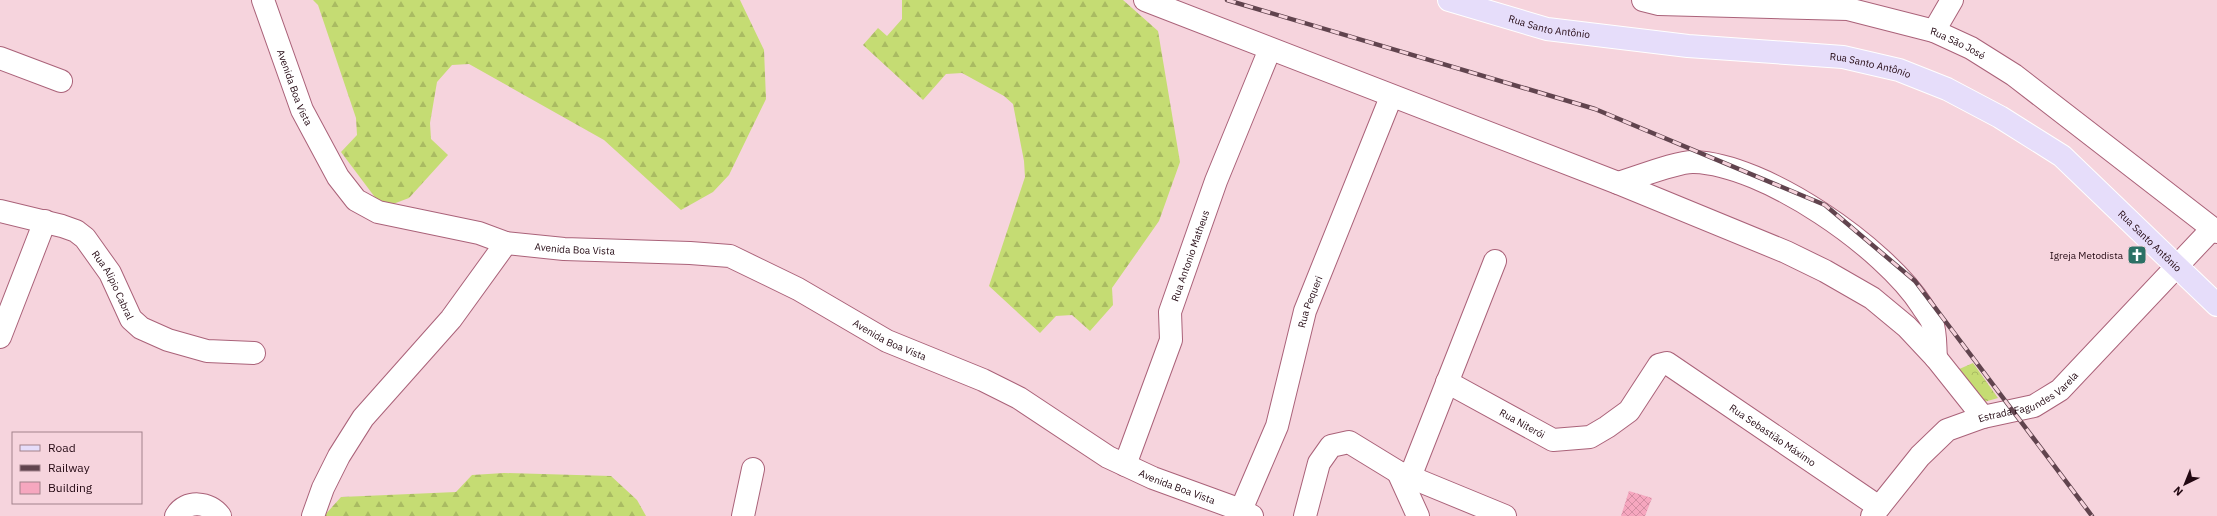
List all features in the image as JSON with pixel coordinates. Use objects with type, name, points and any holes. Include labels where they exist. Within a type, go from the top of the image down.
[{"type":"main road","name":"Rua Santo Antônio","points":[[1448,0],[1547,29],[1688,46],[1843,57],[1899,70],[1947,89],[2000,117],[2062,156],[2217,305]]},
{"type":"main road","points":[[1507,0],[1547,29]]},
{"type":"street","name":"Avenida Boa Vista","points":[[263,0],[302,110],[338,177],[356,200],[378,212],[479,233],[506,243],[564,250],[690,253],[730,256],[798,289],[887,341],[983,380],[1019,398],[1108,457],[1153,478],[1246,513]]},
{"type":"street","points":[[1145,0],[1391,97],[1618,183],[1786,252],[1825,271],[1872,298],[1907,327],[1936,358],[1983,417]]},
{"type":"street","name":"Rua São José","points":[[1643,0],[1659,4],[1848,9],[1934,31],[1971,48],[2014,75],[2214,231]]},
{"type":"street","points":[[1934,31],[1952,0]]},
{"type":"street","name":"Rua Antonio Matheus","points":[[1125,465],[1171,340],[1170,312],[1216,182],[1270,49]]},
{"type":"street","points":[[0,58],[61,82]]},
{"type":"street","name":"Rua Pequeri","points":[[1246,513],[1277,426],[1305,311],[1391,97]]},
{"type":"street","points":[[1618,183],[1693,162],[1728,168],[1757,179],[1794,197],[1836,224],[1874,254],[1910,287],[1932,322],[1936,358]]},
{"type":"street","name":"Rua Alipio Cabral","points":[[0,211],[45,221],[76,231],[85,238],[110,273],[131,319],[141,328],[168,340],[207,351],[254,353]]},
{"type":"street","points":[[0,337],[45,221]]},
{"type":"street","name":"Estrada Fagundes Varela","points":[[1876,512],[1920,456],[1947,430],[1983,417],[2034,406],[2060,390],[2178,266],[2214,231]]},
{"type":"street","points":[[312,516],[323,488],[339,456],[363,418],[451,319],[506,243]]},
{"type":"street","points":[[1418,516],[1404,474],[1447,382],[1494,261]]},
{"type":"street","name":"Rua Niterói","points":[[1447,382],[1553,440],[1590,437],[1607,428],[1629,411],[1659,366],[1667,363]]},
{"type":"street","name":"Rua Sebastião Máximo","points":[[1667,363],[1876,512]]},
{"type":"street","points":[[1305,516],[1319,463],[1331,446],[1349,442],[1404,474],[1505,516]]},
{"type":"street","points":[[743,516],[753,469]]},
{"type":"street","points":[[176,516],[184,508],[204,504],[215,509],[220,516]]},
{"type":"green space","points":[[313,0],[740,0],[764,50],[766,99],[729,175],[713,192],[681,210],[604,140],[469,64],[452,65],[437,82],[430,123],[431,139],[448,155],[409,198],[385,207],[377,200],[341,152],[357,135],[356,118],[318,5]]},
{"type":"green space","points":[[902,0],[1123,0],[1158,31],[1180,162],[1159,221],[1112,288],[1113,305],[1090,331],[1072,315],[1056,316],[1040,333],[989,286],[1025,177],[1024,161],[1013,104],[1004,96],[962,73],[946,74],[923,100],[863,45],[878,28],[887,36],[902,19]]},
{"type":"green space","points":[[1973,363],[1998,398],[1984,402],[1957,370]]},
{"type":"green space","points":[[504,473],[611,476],[637,500],[646,516],[324,516],[341,497],[456,492],[472,475]]},
{"type":"building","points":[[1629,491],[1652,498],[1645,516],[1621,516]]},
{"type":"railway","points":[[1227,0],[1595,109],[1825,205],[1915,281],[2092,516]]},
{"type":"place","name":"Igreja Metodista","points":[[2137,255]]}]
